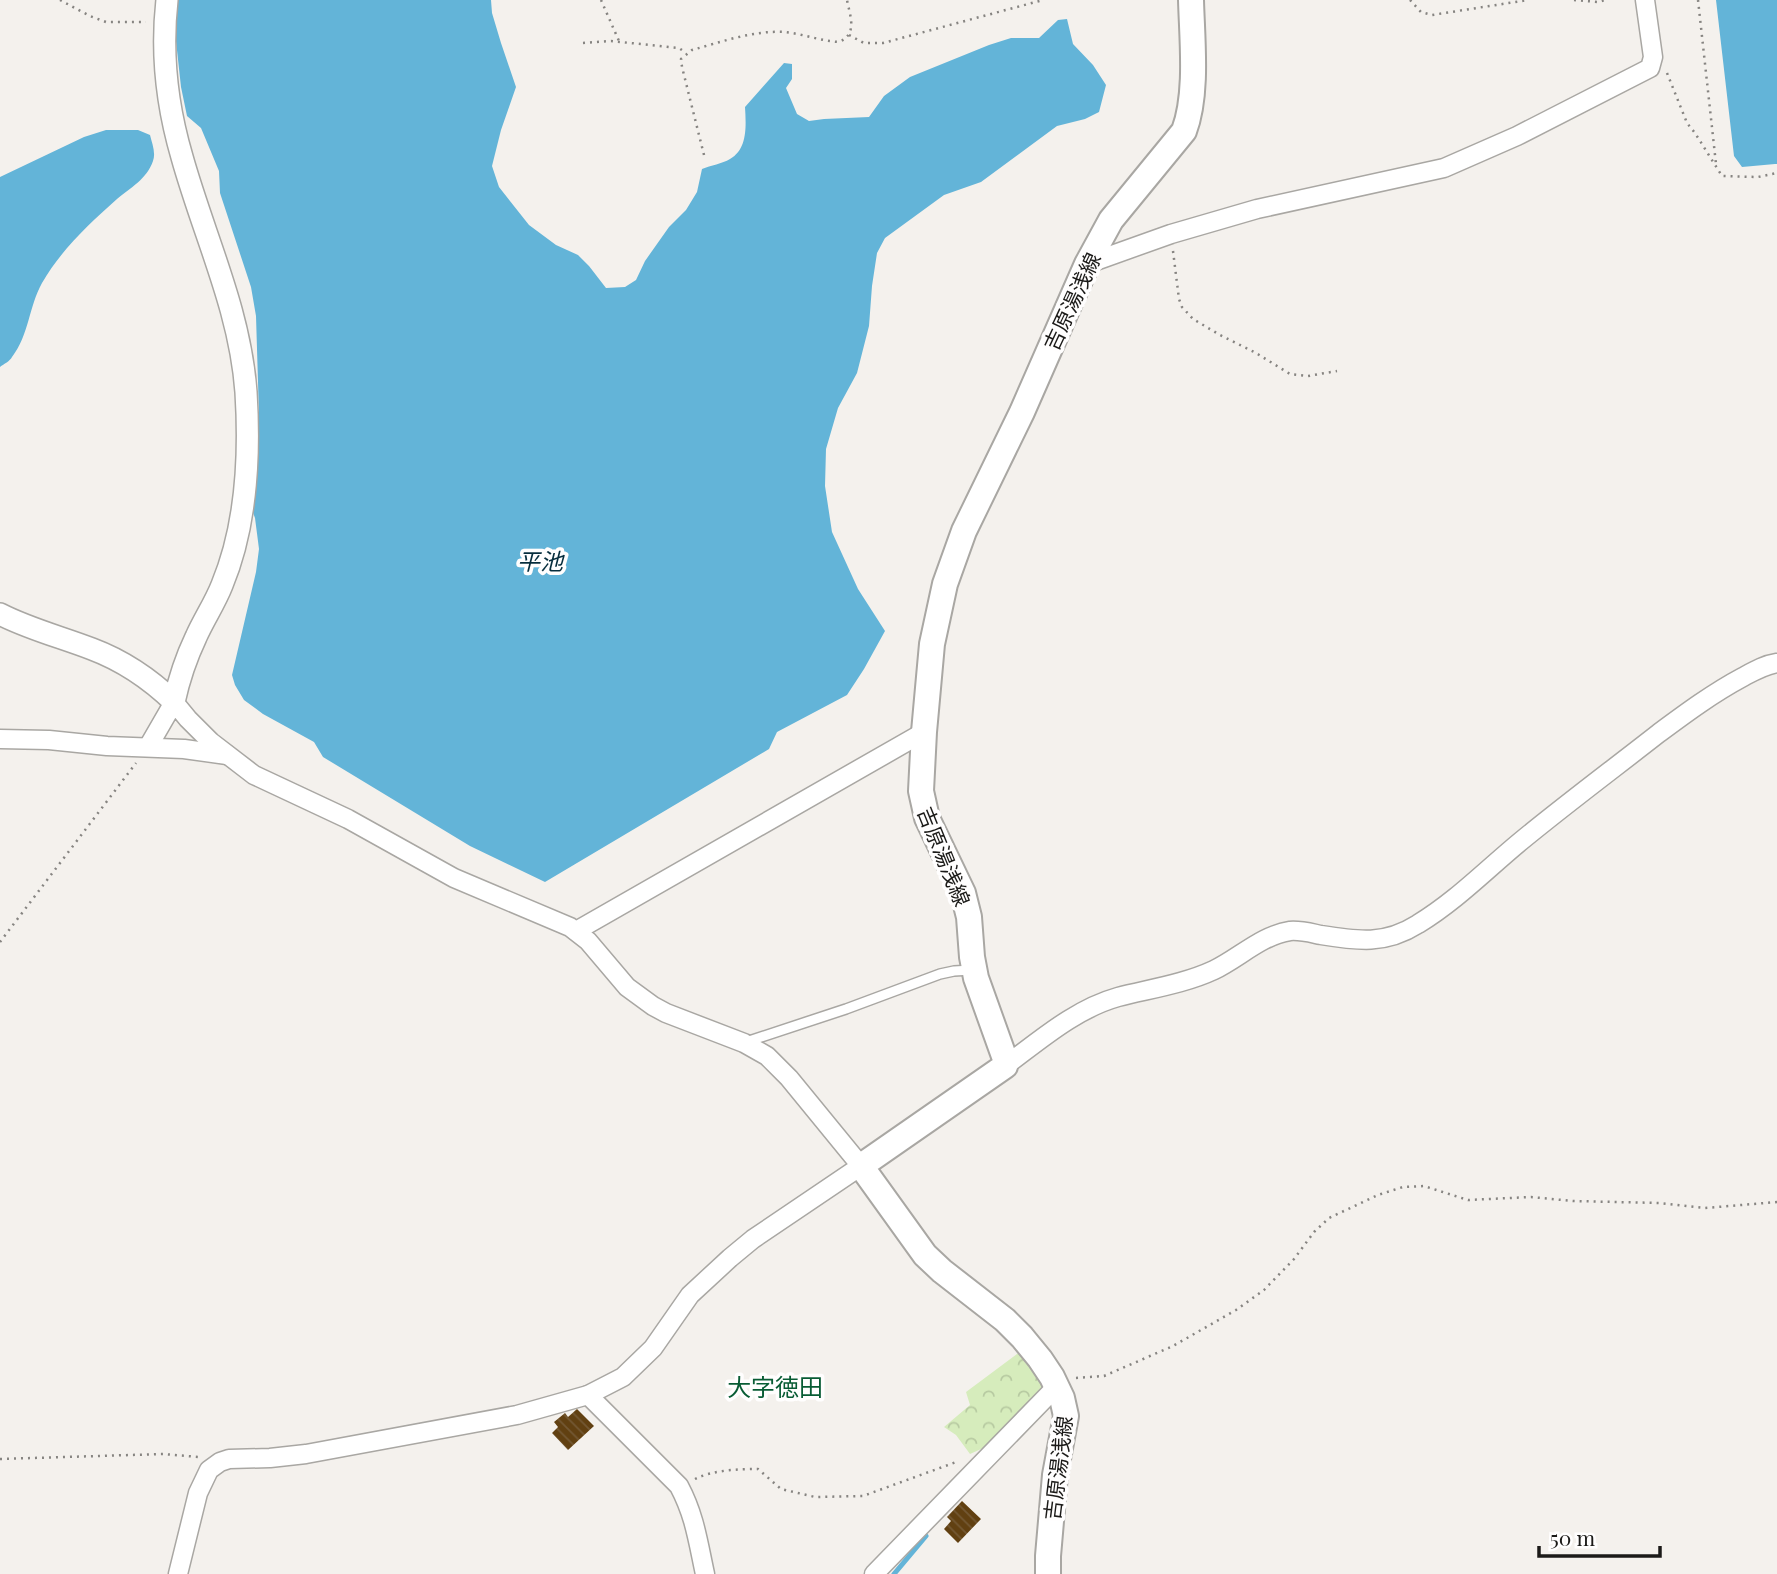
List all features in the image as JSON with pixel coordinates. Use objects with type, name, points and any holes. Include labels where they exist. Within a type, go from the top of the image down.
[{"type":"main road","name":"吉原湯浅線","points":[[1005,1066],[1005,1059],[974,970],[967,904],[923,801],[921,778],[932,644],[945,584],[964,531],[1087,264],[1111,219],[1184,131],[1192,91],[1191,0]]},
{"type":"main road","points":[[861,1166],[1005,1066]]},
{"type":"main road","name":"吉原湯浅線","points":[[861,1166],[925,1255],[1005,1320],[1022,1337],[1054,1381],[1066,1416],[1055,1475],[1048,1574]]},
{"type":"street","points":[[148,747],[174,702],[186,660],[223,584],[236,543],[245,487],[247,418],[243,365],[233,313],[185,168],[170,109],[165,66],[167,0]]},
{"type":"street","points":[[1087,264],[1171,234],[1257,209],[1444,168],[1517,136],[1647,71],[1652,65],[1653,57],[1645,0]]},
{"type":"street","points":[[0,614],[25,626],[95,650],[153,681],[201,733],[254,775],[348,819],[454,878],[558,920],[576,931],[588,941],[627,987],[653,1006],[744,1043],[767,1056],[861,1166],[753,1239],[730,1258],[690,1295],[653,1348],[623,1377],[588,1395],[517,1415],[306,1454],[229,1459],[214,1465],[205,1475],[198,1493],[178,1574]]},
{"type":"street","points":[[1005,1066],[1055,1029],[1082,1013],[1117,998],[1215,970],[1258,943],[1288,931],[1358,941],[1375,941],[1400,935],[1447,904],[1521,841],[1679,718],[1719,690],[1766,665],[1777,663]]},
{"type":"street","points":[[576,931],[924,732]]},
{"type":"street","points":[[0,739],[184,749],[227,755]]},
{"type":"street","points":[[874,1574],[1054,1381]]},
{"type":"street","points":[[588,1395],[679,1486],[695,1524],[705,1574]]},
{"type":"lane","points":[[744,1043],[940,974],[974,970]]},
{"type":"path","points":[[60,0],[106,22],[165,22]]},
{"type":"path","points":[[601,0],[619,41]]},
{"type":"path","points":[[704,155],[682,67],[681,59],[686,53],[736,38],[770,33],[793,33],[839,42],[845,40],[852,26],[847,0]]},
{"type":"path","points":[[849,35],[864,43],[883,43],[1043,0]]},
{"type":"path","points":[[1410,0],[1421,12],[1432,15],[1528,0]]},
{"type":"path","points":[[1574,0],[1605,0]]},
{"type":"path","points":[[1698,0],[1718,171]]},
{"type":"path","points":[[583,43],[619,41],[679,48],[686,53]]},
{"type":"path","points":[[1647,71],[1656,74],[1665,69],[1687,123],[1722,176],[1758,177],[1777,173]]},
{"type":"path","points":[[1171,234],[1179,299],[1182,307],[1193,319],[1290,374],[1308,376],[1337,371]]},
{"type":"path","points":[[0,942],[148,747]]},
{"type":"path","points":[[1054,1381],[1104,1376],[1173,1346],[1236,1310],[1264,1290],[1329,1218],[1378,1195],[1403,1187],[1424,1186],[1468,1200],[1531,1198],[1659,1203],[1705,1208],[1777,1202]]},
{"type":"path","points":[[0,1459],[163,1454],[229,1459]]},
{"type":"path","points":[[679,1486],[701,1475],[758,1469],[780,1489],[815,1497],[863,1496],[960,1461]]},
{"type":"green space","points":[[1021,1351],[1046,1389],[999,1441],[970,1454],[956,1435],[944,1427],[970,1405],[966,1392]]},
{"type":"water","name":"平池","points":[[177,0],[491,0],[492,13],[516,87],[492,166],[499,187],[529,225],[556,245],[578,255],[606,288],[625,287],[636,280],[645,261],[697,192],[702,169],[727,161],[736,155],[745,136],[745,107],[784,63],[792,64],[792,79],[786,88],[797,114],[809,121],[869,117],[884,96],[910,77],[1011,38],[1039,38],[1058,20],[1067,19],[1073,44],[1093,65],[1106,85],[1099,112],[1085,119],[1057,126],[981,182],[944,195],[885,238],[877,253],[869,326],[857,373],[838,408],[826,449],[825,486],[832,532],[858,589],[885,631],[847,695],[777,732],[769,749],[545,882],[470,846],[323,757],[314,742],[263,714],[244,700],[232,675],[259,549],[255,518],[248,499],[259,415],[256,316],[251,287],[220,193],[219,171],[201,128],[187,116],[175,32]]},
{"type":"water","points":[[1716,0],[1777,0],[1777,164],[1742,167],[1734,156]]},
{"type":"water","points":[[106,130],[138,130],[150,135],[153,161],[138,183],[86,228],[58,259],[42,283],[18,348],[10,360],[0,367],[0,177],[84,137]]},
{"type":"building","points":[[577,1409],[594,1426],[568,1450],[552,1433],[558,1427],[554,1422],[565,1413],[568,1417]]},
{"type":"building","points":[[962,1501],[981,1519],[958,1543],[944,1529],[951,1521],[947,1517]]},
{"type":"waterway","points":[[894,1574],[926,1536]]},
{"type":"district","name":"大字徳田","points":[[775,1386]]}]
